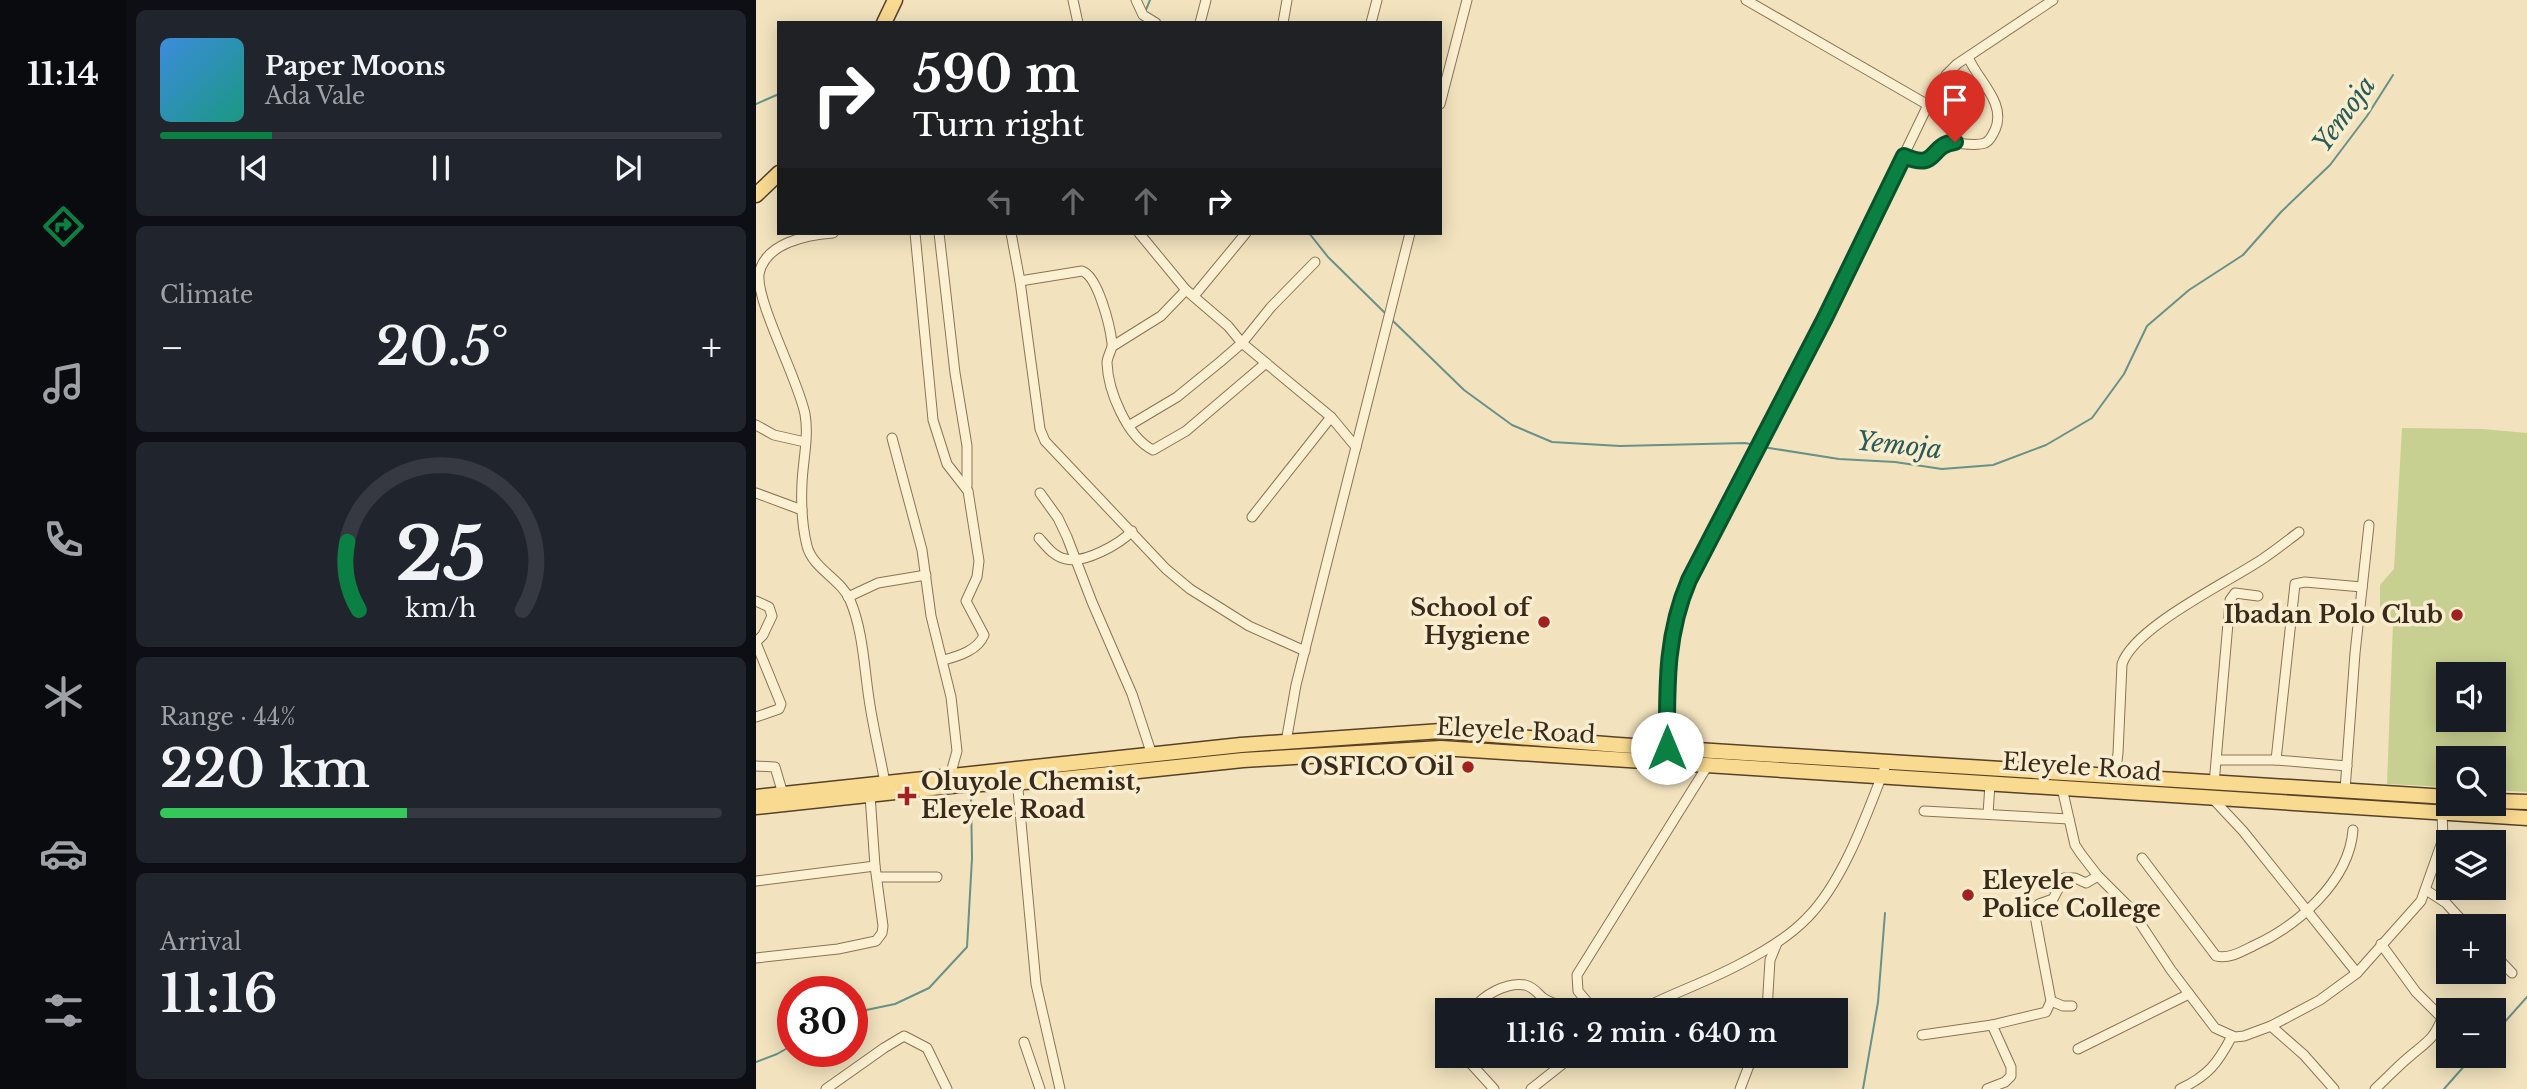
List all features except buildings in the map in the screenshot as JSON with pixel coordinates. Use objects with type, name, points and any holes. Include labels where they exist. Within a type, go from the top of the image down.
[{"type":"main road","points":[[875,21],[885,0]]},
{"type":"main road","points":[[885,21],[895,0]]},
{"type":"main road","points":[[756,195],[777,175]]},
{"type":"main road","points":[[756,208],[777,188]]},
{"type":"main road","points":[[1441,731],[1441,747]]},
{"type":"main road","name":"Eleyele Road","points":[[756,797],[885,783],[1011,775],[1152,755],[1286,742],[1441,731],[1667,748],[1884,769],[1990,783],[2062,788],[2345,790],[2436,796]]},
{"type":"main road","name":"Eleyele Road","points":[[1011,775],[1043,781],[1243,760],[1441,747],[1708,765],[2115,777],[2213,791],[2436,811]]},
{"type":"main road","name":"Eleyele Road","points":[[756,807],[870,795],[956,778]]},
{"type":"main road","points":[[2506,802],[2527,803]]},
{"type":"main road","name":"Eleyele Road","points":[[2499,816],[2527,818]]},
{"type":"street","points":[[1073,0],[1078,21]]},
{"type":"street","points":[[1136,0],[1149,18]]},
{"type":"street","points":[[1201,21],[1206,0]]},
{"type":"street","points":[[1283,21],[1287,0]]},
{"type":"street","points":[[1372,21],[1377,0]]},
{"type":"street","points":[[1442,96],[1467,0]]},
{"type":"street","points":[[1746,0],[1928,105]]},
{"type":"street","points":[[1667,748],[1667,663],[1678,610],[1689,580],[1754,456],[1928,105],[1946,75],[1968,57],[2053,0]]},
{"type":"street","points":[[1904,156],[1918,162],[1929,160],[1947,143],[1983,144],[1990,139],[1999,120],[1998,107],[1975,74],[1968,57]]},
{"type":"street","points":[[820,235],[797,239],[776,249],[760,268],[757,283],[805,413],[802,510],[810,554],[848,597],[862,647],[870,709],[885,783]]},
{"type":"street","points":[[915,235],[933,420],[947,464],[955,476],[967,486]]},
{"type":"street","points":[[939,235],[955,373],[967,446],[967,486],[979,561],[977,577],[966,601],[985,635],[977,645],[944,660]]},
{"type":"street","points":[[1011,235],[1040,429],[1045,441],[1166,569],[1190,589],[1249,626],[1305,651]]},
{"type":"street","points":[[1141,235],[1190,293],[1228,326],[1242,343],[1331,417],[1356,447]]},
{"type":"street","points":[[1113,346],[1161,316],[1190,293],[1244,235]]},
{"type":"street","points":[[1286,742],[1296,685],[1409,235]]},
{"type":"street","points":[[1130,425],[1177,397],[1242,343],[1270,307],[1315,262]]},
{"type":"street","points":[[1020,281],[1082,271],[1094,278],[1113,346],[1107,364],[1117,408],[1140,442],[1153,450],[1186,431],[1266,363]]},
{"type":"street","points":[[1252,517],[1331,417]]},
{"type":"street","points":[[756,425],[774,435],[806,442]]},
{"type":"street","points":[[892,438],[926,575],[931,616],[944,660],[957,751],[956,778]]},
{"type":"street","points":[[756,493],[802,510]]},
{"type":"street","points":[[1040,493],[1058,517],[1068,537],[1074,559],[1132,694],[1152,755]]},
{"type":"street","points":[[2345,790],[2369,525]]},
{"type":"street","points":[[1039,538],[1057,555],[1074,559],[1111,549],[1124,541],[1132,531]]},
{"type":"street","points":[[2115,777],[2119,754],[2122,664],[2128,650],[2160,624],[2264,558],[2299,532]]},
{"type":"street","points":[[848,597],[878,583],[926,575]]},
{"type":"street","points":[[2276,760],[2295,584],[2305,582],[2362,587]]},
{"type":"street","points":[[2258,596],[2235,593],[2230,600],[2213,791],[2357,973]]},
{"type":"street","points":[[756,601],[769,607],[772,616],[764,635],[756,643],[782,704],[779,709],[756,717]]},
{"type":"street","points":[[2217,760],[2276,760],[2347,766]]},
{"type":"street","points":[[1584,998],[1578,991],[1577,975],[1708,765]]},
{"type":"street","points":[[756,766],[775,767],[783,794]]},
{"type":"street","points":[[1666,998],[1740,964],[1806,920],[1824,898],[1843,866],[1884,769]]},
{"type":"street","points":[[1011,775],[1036,984],[1060,1089]]},
{"type":"street","points":[[1988,814],[1990,783]]},
{"type":"street","points":[[2062,788],[2075,845],[2098,876],[2130,908],[2215,1028],[2232,1036],[2244,1036],[2272,1026],[2320,1000],[2357,973],[2381,944],[2408,918],[2426,890],[2443,839],[2442,816]]},
{"type":"street","points":[[756,958],[838,949],[876,941],[882,933],[870,795]]},
{"type":"street","points":[[1924,811],[2069,819]]},
{"type":"street","points":[[2142,858],[2216,956],[2225,958],[2256,944],[2307,912],[2346,861],[2352,845],[2353,830]]},
{"type":"street","points":[[756,881],[875,866]]},
{"type":"street","points":[[1922,1035],[1992,1025],[2046,1012],[2052,1001],[2035,916],[2039,904],[2053,899],[2064,878],[2075,878],[2086,883],[2098,876]]},
{"type":"street","points":[[877,877],[937,877]]},
{"type":"street","points":[[2426,890],[2456,914]]},
{"type":"street","points":[[1768,998],[1770,960],[1778,941]]},
{"type":"street","points":[[2375,1089],[2412,1054],[2427,1044],[2438,1030],[2442,1018],[2416,992],[2381,944]]},
{"type":"street","points":[[2506,967],[2512,973]]},
{"type":"street","points":[[1483,998],[1513,986],[1525,985],[1535,989],[1542,998]]},
{"type":"street","points":[[2078,1049],[2189,994]]},
{"type":"street","points":[[2052,1001],[2063,1006],[2072,1006]]},
{"type":"street","points":[[1986,1089],[2006,1082],[2011,1072],[1992,1025]]},
{"type":"street","points":[[2272,1026],[2304,1055],[2334,1089]]},
{"type":"street","points":[[826,1089],[904,1036],[927,1048],[947,1089]]},
{"type":"street","points":[[2180,1089],[2214,1067],[2232,1036]]},
{"type":"street","points":[[1024,1042],[1040,1089]]},
{"type":"street","points":[[1475,1068],[1494,1089]]},
{"type":"street","points":[[1531,1089],[1558,1068]]},
{"type":"street","points":[[1740,1089],[1748,1068]]},
{"type":"green space","name":"Ibadan Polo Club","points":[[2402,428],[2483,429],[2527,433],[2527,792],[2506,791],[2506,746],[2436,746],[2436,786],[2387,784],[2393,623],[2380,607],[2380,585],[2394,569]]},
{"type":"waterway","points":[[1145,12],[1150,0]]},
{"type":"waterway","name":"Yemoja","points":[[1763,447],[1839,459],[1895,462],[1942,469],[1993,465],[2046,445],[2092,418],[2124,374],[2147,326],[2189,290],[2243,255],[2281,212],[2330,165],[2367,116],[2393,75]]},
{"type":"waterway","name":"Yemoja","points":[[756,104],[777,95]]},
{"type":"waterway","name":"Yemoja","points":[[1311,235],[1328,257],[1385,313]]},
{"type":"waterway","name":"Yemoja","points":[[1391,319],[1464,390],[1512,425],[1552,442],[1620,446],[1755,445]]},
{"type":"waterway","points":[[868,1010],[895,1004],[929,988],[967,947],[972,858],[971,794]]},
{"type":"waterway","points":[[1863,1089],[1878,1002],[1885,913]]},
{"type":"waterway","points":[[2506,1021],[2527,997]]},
{"type":"waterway","points":[[756,1062],[777,1054]]},
{"type":"waterway","points":[[2444,1089],[2463,1068]]},
{"type":"place","name":"Ibadan Polo Club","points":[[2457,615]]},
{"type":"place","name":"School of Hygiene","points":[[1544,622]]},
{"type":"place","name":"OSFICO Oil","points":[[1468,767]]},
{"type":"place","name":"Oluyole Chemist, Eleyele Road","points":[[907,796]]},
{"type":"place","name":"Eleyele Police College","points":[[1968,895]]},
{"type":"route","points":[[1667,748],[1667,663],[1678,610],[1689,580],[1825,318],[1904,156],[1918,162],[1929,160],[1947,143],[1955,142]]}]
